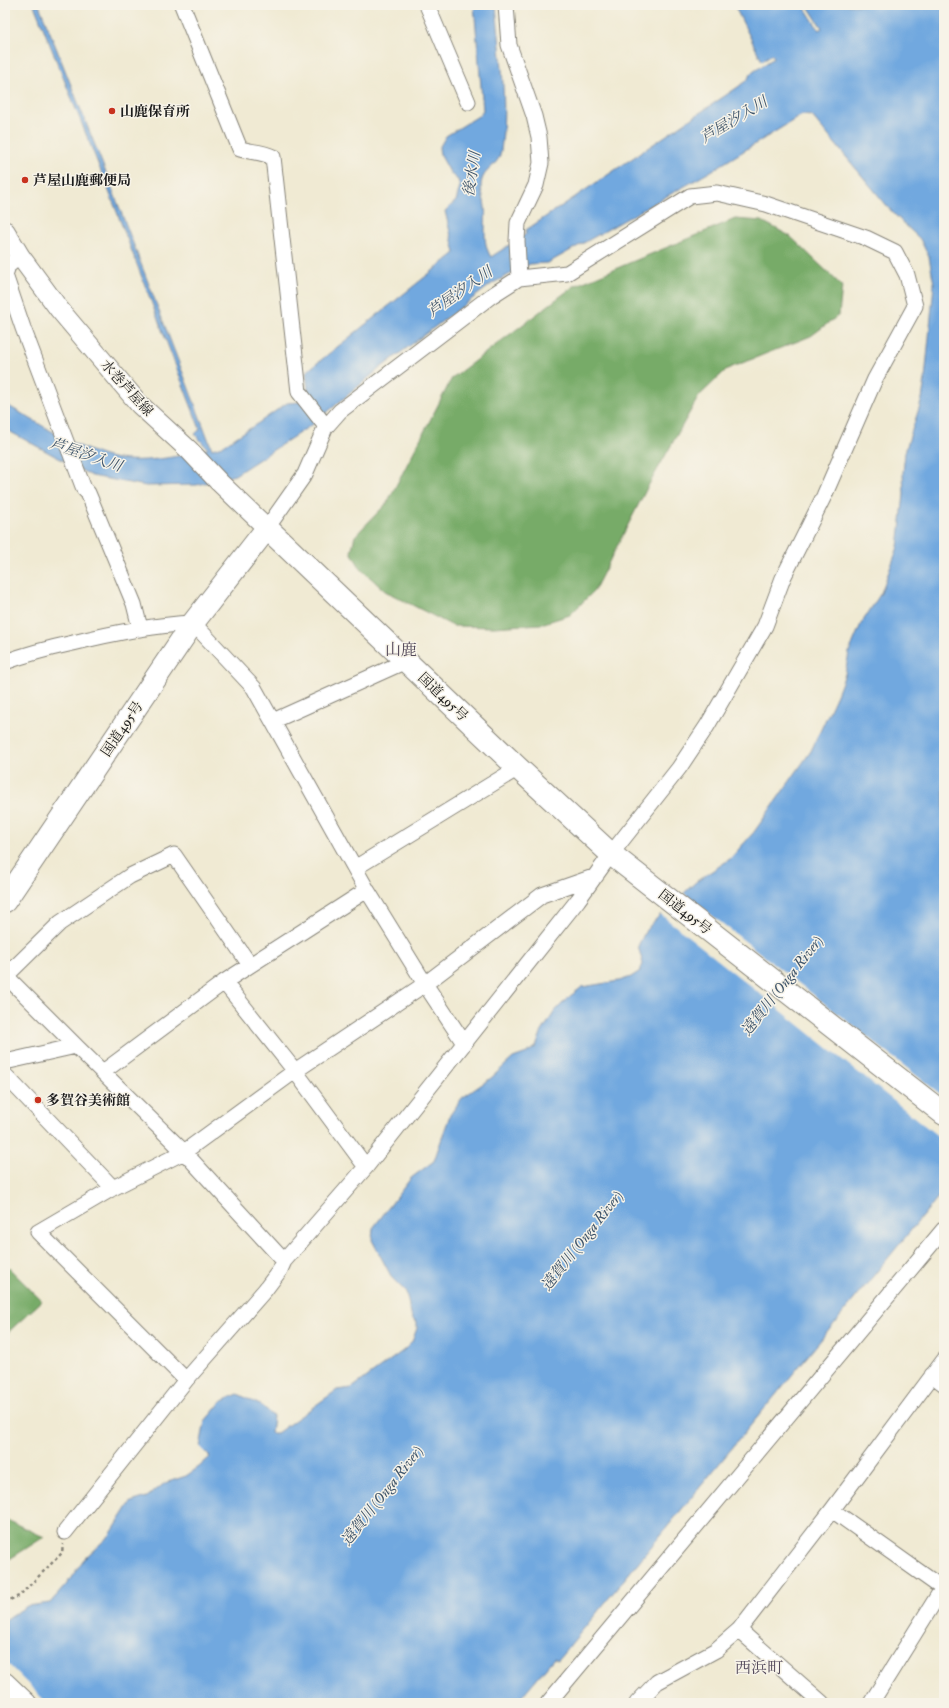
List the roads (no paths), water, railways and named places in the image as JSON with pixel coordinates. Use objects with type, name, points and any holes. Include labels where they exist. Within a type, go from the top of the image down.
[{"type":"highway","name":"国道495号","points":[[5,901],[193,623],[267,528],[518,768],[611,854],[944,1114]]},
{"type":"main road","name":"水巻芦屋線","points":[[5,231],[20,256],[59,309],[140,405],[189,450],[218,482],[267,528]]},
{"type":"main road","points":[[5,1682],[27,1703]]},
{"type":"street","points":[[182,5],[240,149],[265,153],[273,157],[299,392],[324,426]]},
{"type":"street","points":[[427,5],[468,102]]},
{"type":"street","points":[[506,5],[509,45],[534,116],[539,137],[541,163],[536,185],[518,223],[517,241],[519,275]]},
{"type":"street","points":[[65,1532],[186,1380],[265,1290],[284,1262],[366,1167],[578,900],[611,854],[679,768],[707,726],[764,626],[783,578],[824,496],[876,379],[915,306],[907,275],[895,252],[866,238],[766,204],[717,193],[690,196],[567,273],[519,275],[340,411],[324,426],[305,474],[267,528]]},
{"type":"street","points":[[20,256],[8,266],[5,275],[23,328],[84,489],[88,493],[134,604],[140,628]]},
{"type":"street","points":[[5,662],[24,655],[121,631],[193,623],[254,688],[367,890],[464,1044]]},
{"type":"street","points":[[273,721],[406,661]]},
{"type":"street","points":[[356,868],[518,768]]},
{"type":"street","points":[[250,965],[174,855],[130,876],[60,923],[5,975],[184,1152],[284,1262]]},
{"type":"street","points":[[186,1380],[38,1232],[114,1188],[184,1152],[295,1071],[425,984],[542,895],[596,876]]},
{"type":"street","points":[[103,1072],[224,982],[367,890]]},
{"type":"street","points":[[224,982],[295,1071],[366,1167]]},
{"type":"street","points":[[5,1062],[76,1046]]},
{"type":"street","points":[[5,1075],[114,1188]]},
{"type":"street","points":[[548,1703],[944,1229]]},
{"type":"street","points":[[637,1703],[657,1682],[716,1650],[739,1630],[832,1510],[944,1360]]},
{"type":"street","points":[[932,1375],[944,1384]]},
{"type":"street","points":[[832,1510],[943,1587],[871,1703]]},
{"type":"street","points":[[739,1630],[822,1703]]},
{"type":"water","points":[[34,5],[39,5],[108,178],[212,449],[222,446],[287,403],[301,402],[308,390],[306,372],[455,253],[445,211],[456,201],[460,186],[458,180],[451,174],[440,154],[439,148],[446,136],[480,115],[483,110],[474,5],[496,5],[503,78],[504,114],[500,155],[483,177],[481,185],[485,207],[485,239],[491,257],[526,234],[526,230],[738,87],[748,79],[750,74],[774,58],[772,54],[762,61],[734,5],[803,5],[819,30],[822,28],[807,5],[944,5],[944,1190],[558,1660],[554,1658],[516,1703],[5,1703],[5,1620],[27,1606],[50,1603],[66,1585],[84,1559],[110,1535],[131,1502],[147,1497],[165,1483],[186,1476],[210,1457],[200,1447],[205,1421],[222,1401],[238,1394],[260,1405],[273,1416],[271,1433],[277,1433],[337,1390],[352,1388],[404,1350],[412,1342],[417,1328],[417,1322],[412,1319],[406,1292],[392,1278],[372,1240],[373,1228],[411,1178],[434,1161],[450,1115],[462,1098],[491,1078],[513,1058],[527,1053],[536,1047],[541,1033],[555,1011],[582,987],[619,981],[631,977],[640,971],[643,964],[638,946],[646,930],[697,881],[730,859],[754,832],[811,751],[837,695],[845,674],[849,652],[861,624],[881,593],[898,547],[904,494],[903,473],[905,452],[922,399],[925,379],[934,284],[929,257],[920,239],[893,213],[812,116],[802,115],[708,173],[548,263],[530,264],[493,283],[379,369],[313,424],[235,475],[197,485],[146,486],[92,476],[5,429],[5,404],[69,441],[95,453],[108,457],[132,460],[158,459],[208,449],[195,434],[200,429],[107,186]]},
{"type":"place","name":"山鹿保育所","points":[[112,111]]},
{"type":"place","name":"芦屋山鹿郵便局","points":[[25,180]]},
{"type":"place","name":"多賀谷美術館","points":[[38,1100]]},
{"type":"district","name":"山鹿","points":[[401,650]]},
{"type":"district","name":"西浜町","points":[[759,1668]]},
{"type":"water label","name":"芦屋汐入川","points":[[734,120]]},
{"type":"water label","name":"後水川","points":[[472,174]]},
{"type":"water label","name":"芦屋汐入川","points":[[460,292]]},
{"type":"water label","name":"芦屋汐入川","points":[[86,455]]},
{"type":"water label","name":"遠賀川 (Onga River)","points":[[782,986]]},
{"type":"water label","name":"遠賀川 (Onga River)","points":[[582,1241]]},
{"type":"water label","name":"遠賀川 (Onga River)","points":[[382,1496]]}]
